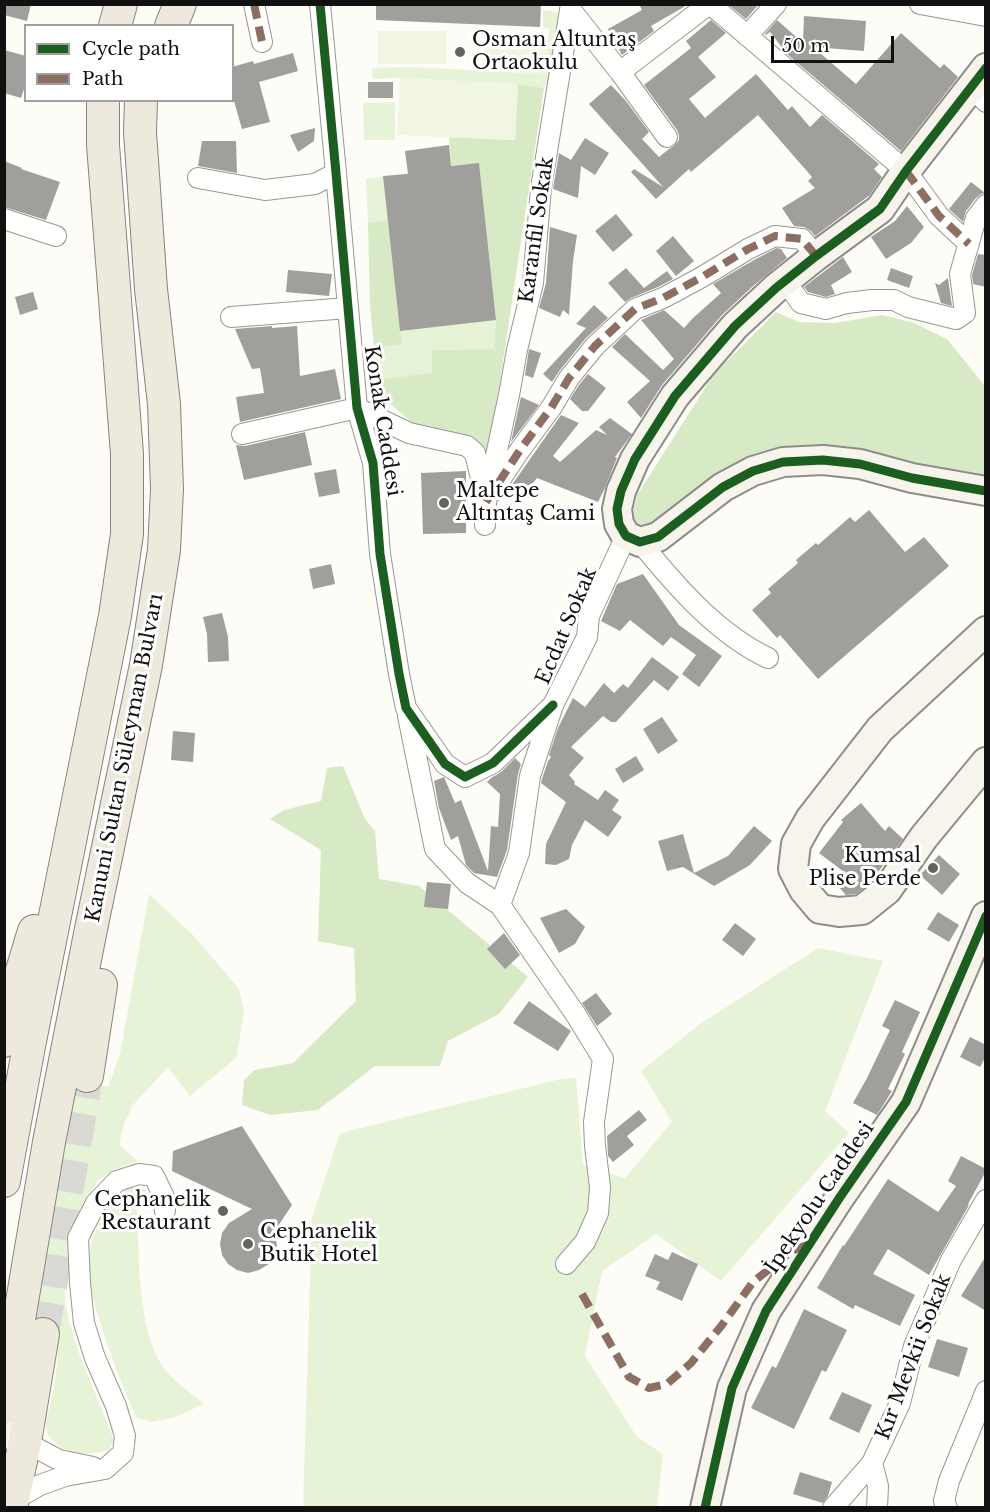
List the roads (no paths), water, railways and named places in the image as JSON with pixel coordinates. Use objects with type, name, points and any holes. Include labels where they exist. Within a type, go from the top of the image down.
[{"type":"main road","points":[[96,24],[101,4]]},
{"type":"main road","points":[[116,24],[121,4]]},
{"type":"main road","points":[[155,24],[162,4]]},
{"type":"main road","points":[[172,24],[180,4]]},
{"type":"main road","points":[[94,102],[103,145]]},
{"type":"main road","name":"Kanuni Sultan Süleyman Bulvarı","points":[[4,1181],[115,616],[127,534],[127,454],[103,145],[104,102]]},
{"type":"main road","name":"Kanuni Sultan Süleyman Bulvarı","points":[[4,1408],[52,1131],[146,665],[164,550],[167,489],[164,404],[151,289],[140,132],[141,102]]},
{"type":"main road","points":[[143,177],[152,102]]},
{"type":"main road","points":[[87,1076],[110,925],[121,787]]},
{"type":"main road","points":[[4,1041],[17,987],[78,803]]},
{"type":"main road","points":[[9,1505],[15,1437],[43,1334]]},
{"type":"street","points":[[254,4],[262,42]]},
{"type":"street","name":"Konak Caddesi","points":[[320,4],[357,408],[373,463],[380,554],[406,708],[445,764],[465,777],[493,763],[553,705]]},
{"type":"street","points":[[620,72],[709,4],[906,171],[939,216],[969,244]]},
{"type":"street","points":[[747,36],[776,4]]},
{"type":"street","points":[[920,4],[986,16]]},
{"type":"street","points":[[571,7],[667,137]]},
{"type":"street","name":"Karanfil Sokak","points":[[485,525],[486,502],[533,283],[541,188],[571,7]]},
{"type":"street","points":[[768,658],[751,650],[717,625],[619,524],[617,509],[621,491],[635,459],[675,396],[735,326],[785,281],[880,209],[906,171],[981,85]]},
{"type":"street","points":[[198,178],[265,190],[315,184],[336,173]]},
{"type":"street","points":[[785,281],[801,303],[826,309],[847,303],[894,300],[908,307],[956,319],[965,313],[960,274],[976,218],[986,205]]},
{"type":"street","points":[[4,219],[56,236]]},
{"type":"street","points":[[486,502],[569,378],[595,345],[635,309],[663,298],[775,236],[802,239],[816,256]]},
{"type":"street","points":[[231,317],[348,308]]},
{"type":"street","points":[[242,434],[357,408],[409,433],[466,446],[475,453],[486,502]]},
{"type":"street","points":[[633,539],[658,537],[723,487],[753,471],[783,462],[823,460],[860,464],[912,478],[986,491]]},
{"type":"street","name":"Ecdat Sokak","points":[[500,905],[519,853],[530,776],[553,705],[587,637],[589,616],[633,539]]},
{"type":"street","points":[[986,631],[880,729],[810,819],[796,844],[793,869],[804,890],[820,909],[839,912],[862,910],[887,890],[924,837],[986,762]]},
{"type":"street","points":[[406,708],[435,849],[467,883],[500,905],[576,1015],[603,1059],[594,1122],[600,1187],[598,1213],[585,1242],[566,1264]]},
{"type":"street","name":"İpekyolu Caddesi","points":[[705,1508],[732,1388],[766,1311],[840,1197],[906,1102],[986,916]]},
{"type":"street","points":[[9,1505],[40,1485],[65,1476],[105,1469],[123,1453],[125,1436],[116,1406],[95,1359],[84,1323],[78,1238],[96,1203],[117,1181],[139,1174],[154,1176],[164,1197],[165,1211]]},
{"type":"street","name":"Kır Mevkii Sokak","points":[[833,1508],[872,1463],[900,1403],[914,1346],[951,1260],[986,1200]]},
{"type":"street","points":[[947,1508],[944,1502],[949,1481],[986,1391]]},
{"type":"street","points":[[15,1437],[59,1460],[105,1469]]},
{"type":"street","points":[[872,1463],[878,1486],[877,1508]]},
{"type":"tunnel","points":[[43,1334],[87,1076]]},
{"type":"place","name":"Osman Altuntaş Ortaokulu","points":[[460,52]]},
{"type":"place","name":"Maltepe Altıntaş Cami","points":[[444,503]]},
{"type":"place","name":"Kumsal Plise Perde","points":[[933,868]]},
{"type":"place","name":"Cephanelik Restaurant","points":[[223,1211]]},
{"type":"place","name":"Cephanelik Butik Hotel","points":[[248,1244]]}]
